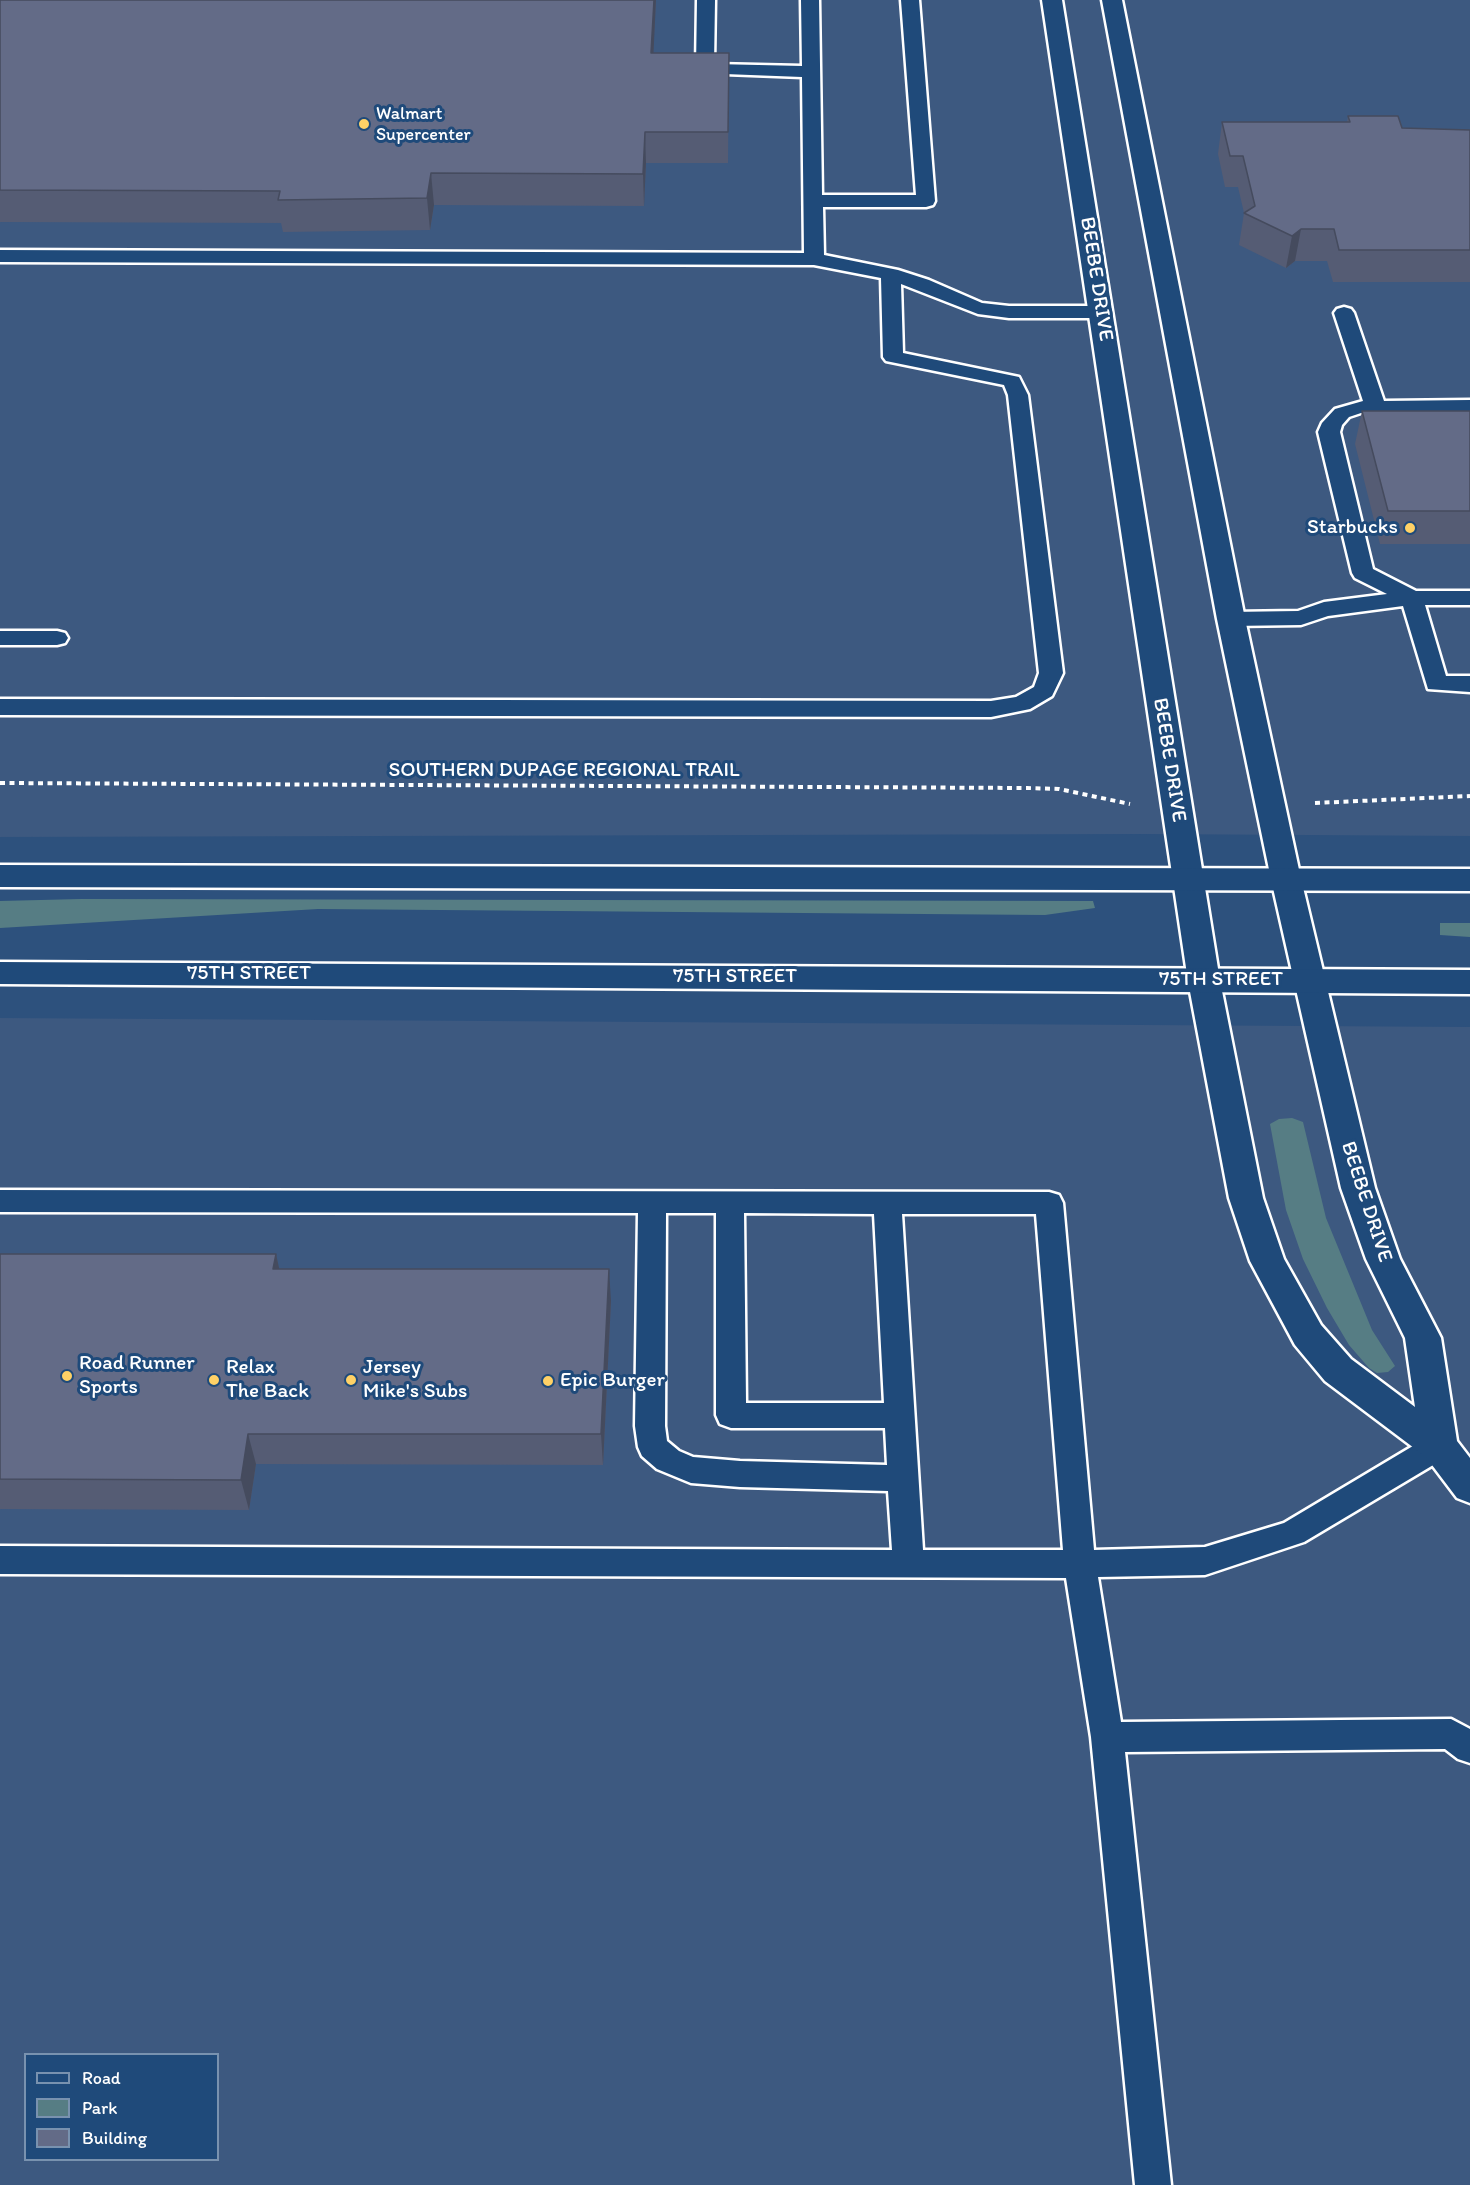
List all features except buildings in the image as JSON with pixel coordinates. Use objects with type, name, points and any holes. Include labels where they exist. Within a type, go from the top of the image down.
[{"type":"street","name":"BEEBE DRIVE","points":[[1052,0],[1204,981],[1246,1198],[1266,1261],[1308,1335],[1338,1370],[1439,1446],[1470,1487]]},
{"type":"street","name":"BEEBE DRIVE","points":[[1112,0],[1231,619],[1309,981],[1348,1153],[1368,1220],[1387,1268],[1423,1338],[1439,1446]]},
{"type":"street","points":[[0,876],[1470,880]]},
{"type":"street","name":"75TH STREET","points":[[0,973],[1470,982]]},
{"type":"lane","points":[[706,0],[705,69],[811,72]]},
{"type":"lane","points":[[810,0],[814,259]]},
{"type":"lane","points":[[814,201],[926,201],[910,0]]},
{"type":"lane","points":[[0,256],[814,259],[891,274],[922,284],[978,308],[1009,312],[1101,312]]},
{"type":"lane","points":[[0,707],[991,709],[1022,704],[1044,691],[1051,673],[1018,395],[1012,381],[893,357],[891,274]]},
{"type":"lane","points":[[1344,313],[1375,405]]},
{"type":"lane","points":[[1470,406],[1358,406],[1342,413],[1332,423],[1329,432],[1363,573],[1412,598],[1436,684],[1470,684]]},
{"type":"lane","points":[[1231,619],[1302,618],[1324,609],[1412,598],[1470,598]]},
{"type":"lane","points":[[0,638],[57,638]]},
{"type":"lane","points":[[0,1201],[1049,1203],[1080,1564],[1107,1737],[1153,2185]]},
{"type":"lane","points":[[652,1203],[650,1426],[653,1447],[668,1460],[691,1470],[740,1474],[903,1478]]},
{"type":"lane","points":[[730,1203],[732,1415],[900,1416]]},
{"type":"lane","points":[[887,1203],[908,1563]]},
{"type":"lane","points":[[0,1560],[1080,1564],[1204,1561],[1293,1533],[1439,1446]]},
{"type":"lane","points":[[1107,1737],[1451,1734],[1470,1748]]},
{"type":"path","name":"SOUTHERN DUPAGE REGIONAL TRAIL","points":[[0,783],[1027,788],[1059,789],[1126,804]]},
{"type":"path","points":[[1336,803],[1470,796]]},
{"type":"shaded area","points":[[0,0],[1470,0],[1470,836],[1142,834],[0,837]]},
{"type":"shaded area","points":[[0,1018],[1470,1027],[1470,2185],[0,2185]]},
{"type":"green space","points":[[81,899],[1093,901],[1095,908],[1045,915],[318,909],[0,928],[0,901]]},
{"type":"green space","points":[[1440,923],[1470,923],[1470,937],[1440,935]]},
{"type":"green space","points":[[1292,1118],[1303,1122],[1326,1218],[1372,1330],[1395,1366],[1388,1372],[1377,1373],[1369,1368],[1349,1345],[1327,1308],[1303,1259],[1286,1210],[1270,1124],[1279,1119]]},
{"type":"place","name":"Walmart Supercenter","points":[[364,124]]},
{"type":"place","name":"Starbucks","points":[[1410,528]]},
{"type":"place","name":"Road Runner Sports","points":[[67,1376]]},
{"type":"place","name":"Relax The Back","points":[[214,1380]]},
{"type":"place","name":"Jersey Mike's Subs","points":[[351,1380]]},
{"type":"place","name":"Epic Burger","points":[[548,1381]]}]
